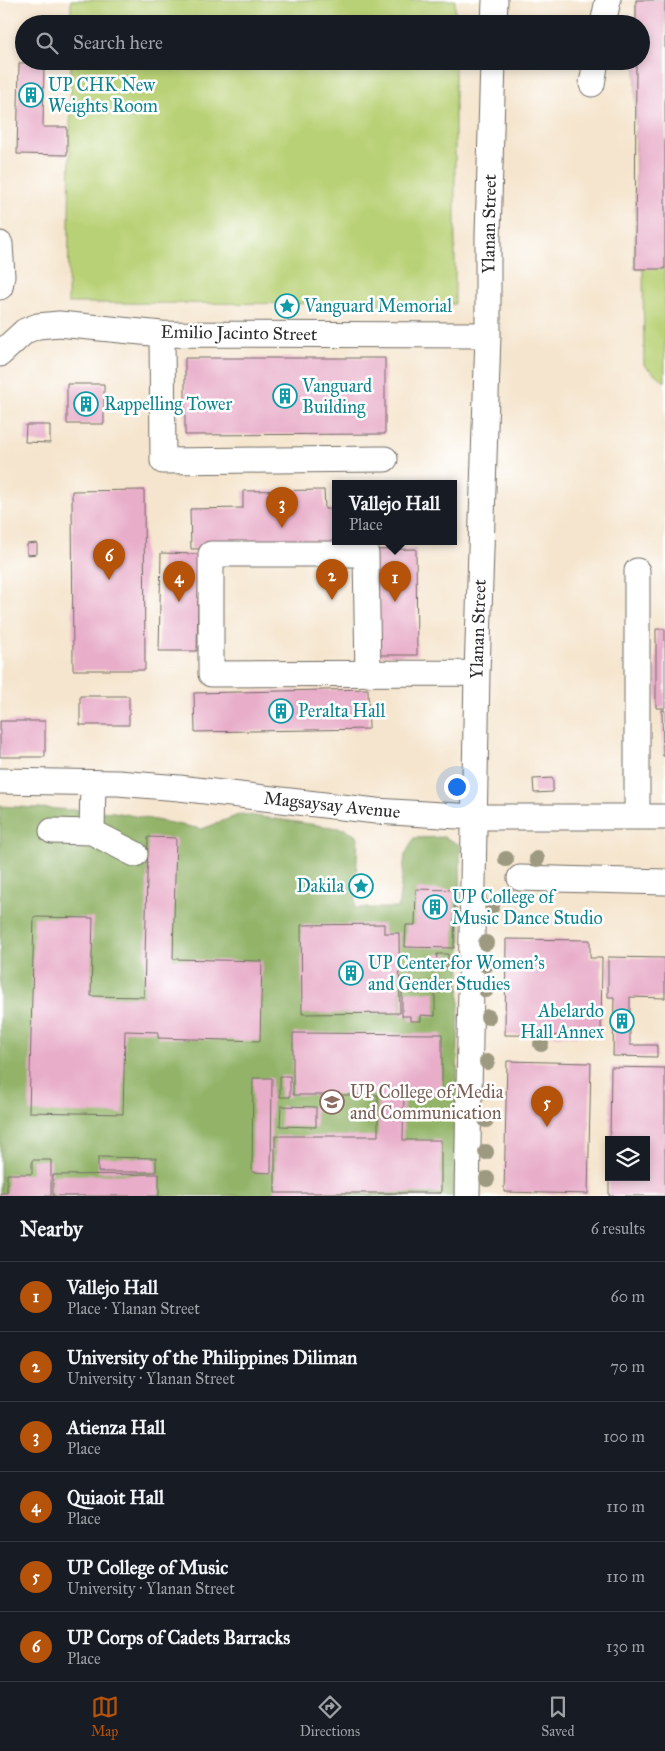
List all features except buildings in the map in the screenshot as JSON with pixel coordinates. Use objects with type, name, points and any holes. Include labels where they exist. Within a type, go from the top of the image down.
[{"type":"street","points":[[494,15],[495,0]]},
{"type":"street","points":[[605,15],[608,0]]},
{"type":"street","name":"Ylanan Street","points":[[467,1196],[477,673],[488,335],[488,235],[493,70]]},
{"type":"street","points":[[0,244],[2,276],[0,287]]},
{"type":"street","name":"Emilio Jacinto Street","points":[[0,354],[24,331],[38,326],[60,324],[162,334],[488,335]]},
{"type":"street","points":[[162,334],[163,461],[385,459]]},
{"type":"street","points":[[368,674],[366,554],[211,554],[211,674],[368,674],[477,673]]},
{"type":"street","points":[[637,571],[637,817]]},
{"type":"street","name":"Magsaysay Avenue","points":[[0,781],[118,783],[179,788],[376,811],[474,817],[665,817]]},
{"type":"street","points":[[92,832],[93,783]]},
{"type":"street","points":[[52,832],[92,832],[135,854]]},
{"type":"street","points":[[520,878],[665,882]]},
{"type":"green space","points":[[71,0],[455,0],[455,15],[71,15]]},
{"type":"green space","points":[[636,0],[665,0],[665,382],[644,365],[643,269],[635,269],[636,70],[650,70],[650,15],[636,15]]},
{"type":"green space","points":[[71,70],[455,70],[455,304],[68,303]]},
{"type":"green space","points":[[0,806],[114,812],[202,829],[241,814],[345,829],[358,837],[355,908],[398,908],[405,855],[414,838],[444,837],[460,845],[461,931],[454,1196],[0,1196]]},
{"type":"place","name":"UP CHK New Weights Room","points":[[31,95]]},
{"type":"place","name":"Vanguard Memorial","points":[[287,306]]},
{"type":"place","name":"Vanguard Building","points":[[285,396]]},
{"type":"place","name":"Rappelling Tower","points":[[86,404]]},
{"type":"place","name":"Atienza Hall","points":[[282,528]]},
{"type":"place","name":"UP Corps of Cadets Barracks","points":[[109,580]]},
{"type":"place","name":"University of the Philippines Diliman","points":[[332,600]]},
{"type":"place","name":"Quiaoit Hall","points":[[179,602]]},
{"type":"place","name":"Vallejo Hall","points":[[395,602]]},
{"type":"place","name":"Peralta Hall","points":[[281,711]]},
{"type":"place","name":"Dakila","points":[[361,886]]},
{"type":"place","name":"UP College of Music Dance Studio","points":[[435,907]]},
{"type":"place","name":"UP Center for Women's and Gender Studies","points":[[351,973]]},
{"type":"place","name":"Abelardo Hall Annex","points":[[622,1021]]},
{"type":"place","name":"UP College of Media and Communication","points":[[332,1102]]},
{"type":"place","name":"UP College of Music","points":[[547,1127]]}]
